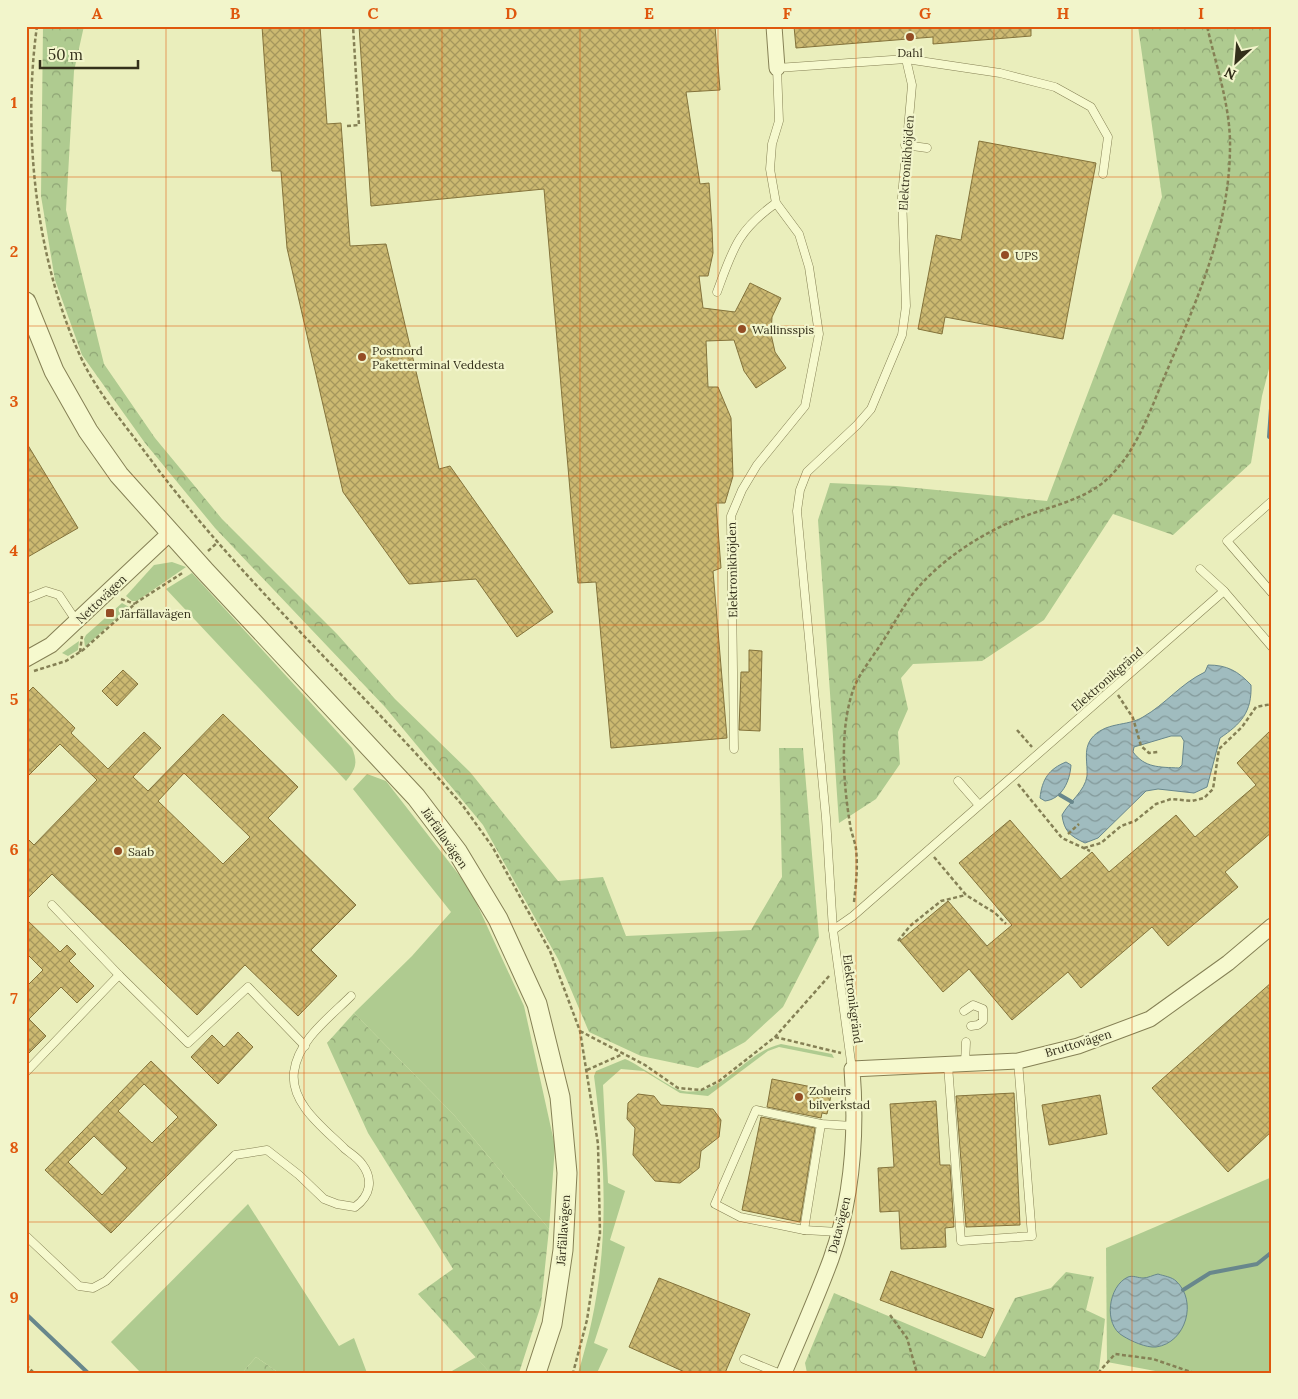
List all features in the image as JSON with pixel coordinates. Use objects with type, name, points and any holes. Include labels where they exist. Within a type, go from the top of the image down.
[{"type":"street","name":"Elektronikhöjden","points":[[774,26],[776,68]]},
{"type":"street","name":"Järfällavägen","points":[[26,302],[54,371],[88,431],[120,475],[170,533],[416,797],[457,851],[498,919],[537,1004],[560,1097],[567,1173],[562,1260],[552,1324],[536,1373]]},
{"type":"street","name":"Nettovägen","points":[[26,659],[83,626],[170,533]]},
{"type":"street","name":"Bruttovägen","points":[[850,1062],[948,1065],[1018,1061],[1078,1046],[1150,1019],[1228,963],[1272,926]]},
{"type":"street","name":"Datavägen","points":[[784,1373],[831,1258],[839,1232],[850,1171],[853,1126],[850,1062]]},
{"type":"lane","points":[[776,68],[906,59],[1000,73],[1056,87],[1091,107],[1108,137],[1103,174]]},
{"type":"lane","name":"Elektronikhöjden","points":[[812,682],[797,512],[800,490],[806,472],[858,425],[871,409],[902,335],[906,306],[902,197],[905,145],[912,85],[906,59]]},
{"type":"lane","name":"Elektronikhöjden","points":[[734,749],[731,516],[742,490],[757,465],[805,406],[819,334],[809,267],[799,234],[776,203],[770,169],[772,144],[779,121],[776,68]]},
{"type":"lane","points":[[905,145],[927,148]]},
{"type":"lane","points":[[717,292],[734,246],[753,220],[776,203]]},
{"type":"lane","points":[[1272,500],[1227,541],[1272,593]]},
{"type":"lane","points":[[1200,569],[1224,591],[1272,647]]},
{"type":"lane","points":[[26,599],[46,591],[59,595],[83,626]]},
{"type":"lane","name":"Elektronikgränd","points":[[833,930],[853,916],[1224,591]]},
{"type":"lane","name":"Elektronikgränd","points":[[812,682],[826,818],[833,930],[850,1062]]},
{"type":"lane","points":[[958,781],[979,805]]},
{"type":"lane","points":[[52,904],[119,975],[188,1043],[248,987],[305,1046]]},
{"type":"lane","points":[[26,1072],[119,975]]},
{"type":"lane","points":[[26,1236],[79,1286],[93,1288],[106,1281],[235,1155],[252,1151],[267,1150],[299,1175],[324,1199],[337,1204],[355,1207],[366,1199],[369,1186],[362,1164],[311,1114],[299,1100],[294,1087],[294,1072],[305,1046],[312,1035],[351,996]]},
{"type":"lane","points":[[964,1011],[973,1004],[983,1009],[984,1018],[975,1025]]},
{"type":"lane","points":[[965,1064],[966,1042]]},
{"type":"lane","points":[[948,1065],[961,1241],[1032,1236],[1018,1061]]},
{"type":"lane","points":[[839,1232],[804,1230],[740,1217],[716,1204],[756,1110],[821,1124],[853,1126]]},
{"type":"lane","points":[[804,1230],[821,1124]]},
{"type":"lane","points":[[744,1359],[778,1373]]},
{"type":"path","points":[[347,126],[359,125],[353,26]]},
{"type":"path","points":[[853,916],[857,875],[856,848],[850,824],[844,749],[845,716],[856,683],[907,603],[923,582],[940,566],[970,544],[1017,519],[1087,493],[1105,482],[1119,467],[1140,436],[1206,278],[1223,216],[1230,148],[1223,85],[1207,26]]},
{"type":"path","points":[[205,554],[218,542]]},
{"type":"path","points":[[26,674],[66,661],[99,638],[135,604],[188,570]]},
{"type":"path","points":[[115,605],[121,599],[135,604]]},
{"type":"path","points":[[80,652],[83,626]]},
{"type":"path","points":[[1084,848],[1101,843],[1121,826],[1135,821],[1156,804],[1171,799],[1192,801],[1204,798],[1213,789],[1219,749],[1242,727],[1256,707],[1272,704]]},
{"type":"path","points":[[1126,705],[1133,718],[1142,746],[1149,753],[1158,752]]},
{"type":"path","points":[[1017,730],[1038,754]]},
{"type":"path","points":[[1012,776],[1062,838],[1090,851]]},
{"type":"path","points":[[1068,834],[1079,824]]},
{"type":"path","points":[[927,850],[966,895],[995,913],[1006,924]]},
{"type":"path","points":[[898,941],[910,926],[941,901],[966,895]]},
{"type":"path","points":[[580,1031],[645,1065],[678,1088],[701,1090],[719,1081],[774,1038],[827,976],[838,972]]},
{"type":"path","points":[[774,1038],[850,1062]]},
{"type":"path","points":[[587,1070],[623,1054]]},
{"type":"path","points":[[890,1315],[907,1338],[916,1373]]},
{"type":"path","points":[[1098,1373],[1115,1354],[1153,1359],[1194,1373]]},
{"type":"path","points":[[26,1366],[34,1373]]},
{"type":"green space","points":[[43,26],[84,26],[74,71],[66,210],[104,364],[155,438],[222,519],[337,634],[395,699],[470,772],[558,881],[603,877],[626,936],[751,930],[782,877],[779,748],[803,748],[819,937],[783,1007],[745,1042],[698,1068],[641,1056],[589,1032],[558,959],[483,825],[385,707],[215,528],[145,443],[82,355],[55,280],[41,196]]},
{"type":"green space","points":[[1138,26],[1272,26],[1272,357],[1262,396],[1251,463],[1173,535],[1113,514],[1044,620],[982,661],[913,664],[901,678],[908,709],[898,732],[900,764],[876,799],[839,823],[818,520],[830,483],[896,486],[1047,501],[1162,197]]},
{"type":"green space","points":[[172,562],[186,567],[137,601],[132,601],[126,596],[154,565]]},
{"type":"green space","points":[[192,573],[352,748],[355,766],[346,781],[166,589]]},
{"type":"green space","points":[[122,603],[129,607],[85,647],[84,639],[86,635]]},
{"type":"green space","points":[[79,641],[78,650],[68,656],[62,653]]},
{"type":"green space","points":[[367,774],[386,781],[470,889],[524,1006],[555,1146],[549,1229],[454,1115],[354,1013],[412,956],[451,912],[353,789]]},
{"type":"green space","points":[[354,1013],[454,1115],[549,1229],[541,1305],[519,1373],[490,1373],[418,1294],[453,1269],[368,1133],[327,1043]]},
{"type":"green space","points":[[781,1044],[832,1054],[834,1058],[779,1047],[768,1051],[708,1096],[680,1093],[644,1071],[621,1069],[603,1085],[608,1183],[625,1191],[610,1240],[625,1247],[594,1343],[608,1349],[597,1373],[578,1373],[596,1299],[601,1262],[604,1189],[599,1114],[594,1076],[596,1071],[625,1059],[678,1090],[697,1091],[722,1081],[755,1056]]},
{"type":"green space","points":[[1272,1177],[1272,1373],[1166,1373],[1107,1362],[1106,1248]]},
{"type":"green space","points":[[248,1204],[339,1346],[354,1338],[367,1373],[279,1373],[256,1357],[242,1373],[141,1373],[111,1342]]},
{"type":"green space","points":[[1066,1272],[1094,1277],[1086,1310],[1105,1319],[1099,1369],[1095,1373],[807,1373],[805,1363],[834,1293],[985,1357],[1015,1298],[1051,1288]]},
{"type":"green space","points":[[256,1357],[279,1373],[242,1373]]},
{"type":"green space","points":[[476,1357],[490,1373],[451,1373],[452,1371]]},
{"type":"water","points":[[1208,665],[1221,666],[1237,673],[1251,685],[1250,703],[1244,716],[1234,728],[1220,738],[1207,787],[1194,793],[1158,789],[1146,791],[1098,838],[1085,843],[1075,838],[1066,829],[1062,815],[1086,781],[1086,752],[1091,739],[1103,729],[1143,717],[1188,682],[1205,672]],"holes":[[[1171,736],[1181,736],[1184,741],[1182,765],[1179,768],[1153,766],[1142,761],[1133,752],[1134,747]]]},
{"type":"water","points":[[1066,762],[1071,765],[1069,777],[1064,788],[1051,800],[1045,801],[1040,798],[1047,776],[1055,768]]},
{"type":"water","points":[[1158,1274],[1176,1281],[1183,1289],[1187,1310],[1186,1320],[1175,1338],[1166,1344],[1152,1347],[1134,1342],[1117,1331],[1113,1323],[1110,1306],[1116,1288],[1128,1277],[1145,1278]]},
{"type":"building","name":"Postnord Paketterminal Veddesta","points":[[262,26],[320,26],[327,124],[341,123],[350,246],[386,244],[439,469],[450,466],[553,612],[517,637],[476,579],[409,584],[343,492],[287,248],[281,171],[272,171]]},
{"type":"building","points":[[359,26],[715,26],[720,90],[686,92],[700,184],[709,183],[713,253],[708,276],[699,276],[703,308],[735,312],[750,283],[781,298],[772,317],[771,334],[775,352],[786,368],[756,388],[744,371],[734,340],[706,341],[708,387],[718,387],[731,418],[733,476],[725,503],[716,503],[721,568],[713,571],[727,738],[611,748],[596,582],[578,583],[544,189],[371,206]]},
{"type":"building","name":"Dahl","points":[[794,26],[1031,26],[1031,36],[933,44],[933,37],[796,48]]},
{"type":"building","name":"UPS","points":[[979,141],[1096,163],[1063,339],[945,317],[942,334],[918,329],[936,235],[961,240]]},
{"type":"building","points":[[26,442],[78,528],[26,558]]},
{"type":"building","points":[[749,650],[762,651],[760,731],[739,730],[741,672],[749,672]]},
{"type":"building","points":[[123,670],[138,684],[117,706],[102,691]]},
{"type":"building","name":"Saab","points":[[33,687],[75,728],[71,733],[108,769],[144,732],[161,748],[133,777],[148,791],[223,714],[298,787],[268,818],[356,905],[311,950],[337,976],[298,1016],[245,965],[197,1015],[52,874],[26,900],[26,837],[34,845],[97,780],[60,744],[26,778],[26,694]],"holes":[[[184,773],[250,837],[223,864],[158,801]]]},
{"type":"building","points":[[1272,729],[1272,832],[1225,872],[1238,887],[1168,946],[1152,927],[1081,988],[1068,972],[1012,1020],[969,969],[943,992],[900,941],[948,901],[987,946],[1012,925],[959,863],[1010,820],[1061,879],[1092,852],[1109,872],[1176,815],[1195,837],[1256,785],[1237,763]]},
{"type":"building","points":[[26,919],[60,952],[67,945],[76,954],[69,961],[94,986],[77,1003],[61,987],[29,1019],[46,1036],[26,1056],[26,987],[43,970],[26,953]]},
{"type":"building","points":[[1272,982],[1272,1131],[1228,1172],[1152,1088]]},
{"type":"building","points":[[238,1032],[253,1047],[218,1084],[191,1057],[212,1035],[224,1047]]},
{"type":"building","points":[[151,1061],[217,1125],[111,1233],[45,1170]],"holes":[[[144,1084],[178,1117],[152,1143],[118,1111]],[[94,1136],[127,1168],[102,1195],[68,1162]]]},
{"type":"building","name":"Zoheirs bilverkstad","points":[[772,1079],[832,1091],[827,1114],[822,1113],[821,1118],[767,1107]]},
{"type":"building","points":[[1014,1093],[1020,1225],[966,1227],[956,1096]]},
{"type":"building","points":[[638,1094],[654,1096],[661,1105],[713,1109],[721,1120],[719,1137],[701,1151],[699,1168],[680,1183],[655,1181],[633,1155],[635,1128],[627,1119],[628,1103]]},
{"type":"building","points":[[1100,1095],[1107,1134],[1049,1145],[1042,1105]]},
{"type":"building","points":[[936,1101],[940,1165],[950,1165],[954,1227],[945,1228],[946,1247],[901,1249],[899,1211],[880,1212],[878,1168],[894,1167],[890,1104]]},
{"type":"building","points":[[761,1117],[815,1128],[800,1222],[742,1210]]},
{"type":"building","points":[[891,1271],[994,1309],[982,1338],[880,1300]]},
{"type":"building","points":[[659,1278],[750,1314],[725,1373],[687,1373],[629,1347]]},
{"type":"waterway","points":[[1269,437],[1272,394]]},
{"type":"waterway","points":[[1060,795],[1072,802]]},
{"type":"waterway","points":[[1183,1290],[1210,1273],[1257,1264],[1272,1252]]},
{"type":"waterway","points":[[26,1314],[88,1373]]},
{"type":"place","name":"Dahl","points":[[910,37]]},
{"type":"place","name":"UPS","points":[[1005,255]]},
{"type":"place","name":"Wallinsspis","points":[[742,329]]},
{"type":"place","name":"Postnord Paketterminal Veddesta","points":[[362,357]]},
{"type":"place","name":"Järfällavägen","points":[[110,613]]},
{"type":"place","name":"Saab","points":[[118,851]]},
{"type":"place","name":"Zoheirs bilverkstad","points":[[799,1097]]}]
